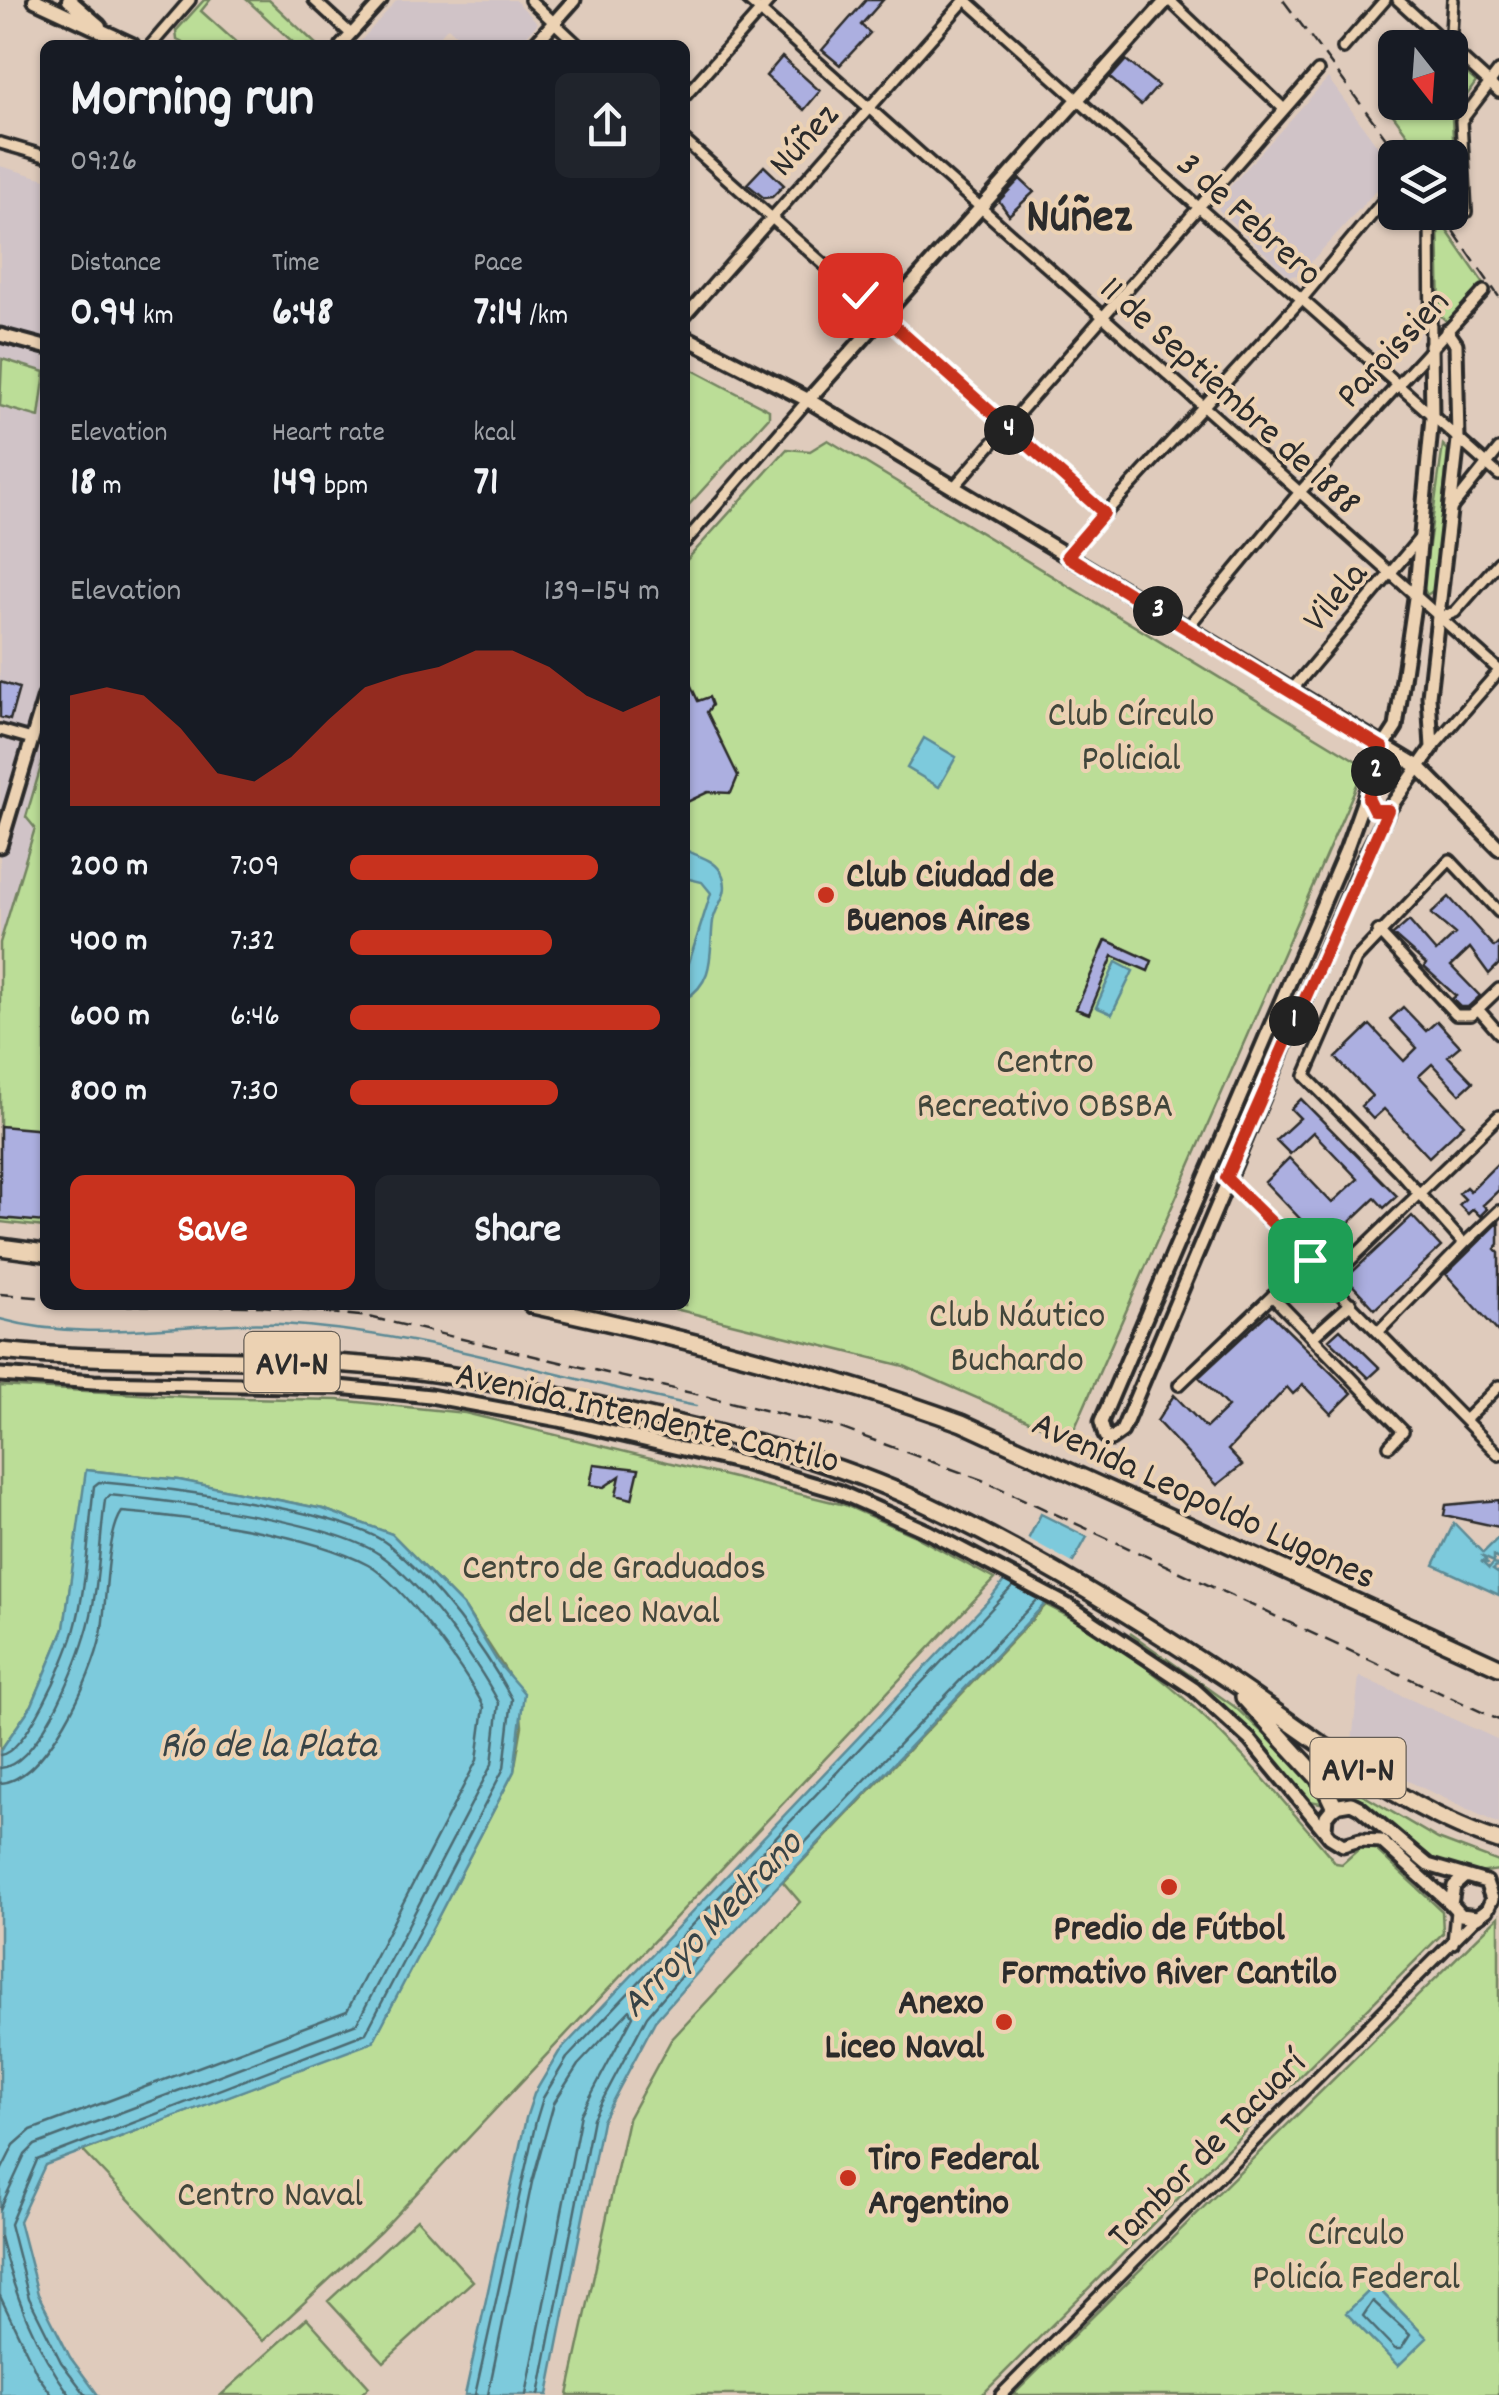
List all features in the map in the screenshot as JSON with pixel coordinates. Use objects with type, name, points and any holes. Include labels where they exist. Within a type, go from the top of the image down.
[{"type":"highway","points":[[0,1247],[40,1253]]},
{"type":"highway","name":"Avenida Leopoldo Lugones","points":[[553,1310],[758,1358],[876,1392],[962,1423],[1499,1667]]},
{"type":"highway","name":"Avenida Intendente Cantilo","points":[[0,1350],[90,1358],[348,1364],[514,1386],[794,1453],[883,1485],[1014,1550],[1232,1682],[1401,1794],[1496,1840]]},
{"type":"highway","points":[[1232,1682],[1324,1783],[1332,1808]]},
{"type":"main road","points":[[35,0],[123,40]]},
{"type":"main road","points":[[69,0],[86,10],[101,28]]},
{"type":"main road","points":[[690,340],[808,400],[1418,768],[1499,848]]},
{"type":"street","points":[[155,40],[190,0]]},
{"type":"street","points":[[314,0],[351,34]]},
{"type":"street","points":[[346,40],[382,0]]},
{"type":"street","points":[[530,0],[573,40]]},
{"type":"street","points":[[538,40],[574,0]]},
{"type":"street","name":"11 de Septiembre de 1888","points":[[748,0],[1499,670]]},
{"type":"street","points":[[690,90],[770,0]]},
{"type":"street","name":"3 de Febrero","points":[[965,0],[1499,475]]},
{"type":"street","name":"Núñez","points":[[690,310],[965,0]]},
{"type":"street","points":[[690,536],[881,316],[1168,0],[1180,6],[1284,109]]},
{"type":"street","points":[[1343,48],[1385,0]]},
{"type":"street","points":[[1398,0],[1430,30]]},
{"type":"street","points":[[1451,30],[1453,0]]},
{"type":"street","points":[[1468,65],[1499,92]]},
{"type":"street","points":[[1465,140],[1464,111],[1499,70]]},
{"type":"street","points":[[954,487],[1318,71]]},
{"type":"street","points":[[0,143],[40,155]]},
{"type":"street","points":[[690,146],[1104,513]]},
{"type":"street","points":[[1067,556],[1200,406],[1300,302],[1378,207]]},
{"type":"street","points":[[1430,230],[1432,417],[1402,706],[1383,748],[1368,798],[1101,1422],[1102,1431],[1110,1439],[1122,1431],[1226,1178],[1388,810],[1432,748],[1499,670]]},
{"type":"street","name":"Paroissien","points":[[1187,628],[1299,493],[1484,291]]},
{"type":"street","points":[[1432,748],[1428,719],[1458,440],[1456,344],[1447,331]]},
{"type":"street","points":[[0,334],[40,346]]},
{"type":"street","points":[[1451,509],[1499,449]]},
{"type":"street","name":"Vilela","points":[[1291,692],[1421,536]]},
{"type":"street","points":[[1438,618],[1455,612],[1499,562]]},
{"type":"street","points":[[1402,706],[1418,703],[1428,719]]},
{"type":"street","points":[[0,846],[40,713]]},
{"type":"street","points":[[0,730],[32,739]]},
{"type":"street","points":[[1368,798],[1374,810],[1388,810]]},
{"type":"street","points":[[1464,1244],[1420,1193],[1304,1076],[1356,959],[1378,931],[1450,860],[1499,912]]},
{"type":"street","points":[[1378,931],[1456,1015],[1472,1015],[1499,989]]},
{"type":"street","points":[[1478,1009],[1499,1032]]},
{"type":"street","points":[[1330,1280],[1499,1116]]},
{"type":"street","points":[[1226,1178],[1499,1455]]},
{"type":"street","points":[[1198,1197],[1216,1204]]},
{"type":"street","points":[[1379,1331],[1499,1211]]},
{"type":"street","points":[[1179,1385],[1310,1260]]},
{"type":"street","points":[[1272,1296],[1403,1432],[1389,1446]]},
{"type":"street","points":[[1312,1338],[1350,1303]]},
{"type":"street","name":"Avenida Intendente Cantilo","points":[[0,1375],[392,1391],[560,1420],[742,1463],[836,1492],[1003,1571],[1117,1635],[1218,1708],[1326,1831]]},
{"type":"street","points":[[1465,1420],[1499,1386]]},
{"type":"street","points":[[1303,1802],[1332,1808],[1351,1803],[1418,1860],[1463,1878],[1499,1875]]},
{"type":"street","points":[[1332,1808],[1326,1831],[1343,1844],[1381,1841],[1454,1908],[1477,1917],[1495,1900],[1490,1887],[1480,1878]]},
{"type":"street","points":[[1360,1840],[1367,1822],[1364,1813]]},
{"type":"street","points":[[1453,1944],[1454,1886],[1463,1878]]},
{"type":"street","name":"Tambor de Tacuarí","points":[[1001,2395],[1477,1917]]},
{"type":"shaded area","points":[[397,0],[515,0],[538,23],[523,40],[462,40],[448,27],[436,40],[361,40]]},
{"type":"shaded area","points":[[1328,78],[1378,147],[1378,189],[1299,275],[1289,276],[1219,210],[1218,200]]},
{"type":"shaded area","points":[[0,166],[40,178],[40,770],[26,816],[35,828],[0,943]]},
{"type":"shaded area","points":[[1359,1676],[1499,1740],[1499,1824],[1408,1781],[1352,1743]]},
{"type":"green space","points":[[204,0],[210,0],[201,11],[233,40],[177,40],[176,31]]},
{"type":"green space","points":[[247,0],[269,0],[312,40],[291,40]]},
{"type":"green space","points":[[1468,74],[1476,82],[1468,94]]},
{"type":"green space","points":[[1397,120],[1452,120],[1453,140],[1412,140]]},
{"type":"green space","points":[[1438,230],[1446,230],[1484,284],[1447,322],[1440,315]]},
{"type":"green space","points":[[2,359],[40,370],[39,417],[0,406]]},
{"type":"green space","points":[[690,369],[769,410],[769,417],[690,504]]},
{"type":"green space","points":[[828,440],[1360,763],[1363,771],[1070,1439],[904,1366],[679,1310],[690,1310],[690,556],[787,449],[810,451]]},
{"type":"green space","points":[[1443,445],[1448,450],[1434,590],[1427,595],[1423,587]]},
{"type":"green space","points":[[40,770],[40,1226],[0,1222],[0,943],[35,828],[26,817]]},
{"type":"green space","points":[[0,1386],[189,1397],[338,1400],[465,1413],[845,1505],[913,1535],[994,1579],[380,2232],[263,2341],[83,2151],[373,2041],[514,1771],[522,1726],[519,1691],[465,1608],[392,1534],[323,1509],[179,1480],[87,1470],[64,1629],[32,1705],[0,1751]]},
{"type":"green space","points":[[1046,1605],[1092,1630],[1171,1687],[1238,1751],[1336,1863],[1342,1864],[1361,1847],[1372,1846],[1442,1911],[1443,1933],[982,2395],[568,2395],[628,2119],[671,2040],[800,1902],[783,1882]]},
{"type":"green space","points":[[1130,1633],[1235,1707],[1327,1792],[1326,1804],[1310,1801],[1224,1705]]},
{"type":"green space","points":[[1301,1748],[1368,1798],[1438,1839],[1499,1862],[1499,1870],[1472,1874],[1435,1865],[1363,1803],[1338,1797]]},
{"type":"green space","name":"Círculo Policía Federal","points":[[1499,1916],[1499,2395],[1013,2395]]},
{"type":"green space","points":[[417,2219],[473,2281],[384,2362],[328,2301]]},
{"type":"green space","points":[[307,2318],[369,2387],[360,2395],[221,2395]]},
{"type":"water","points":[[924,738],[956,757],[939,787],[907,768]]},
{"type":"water","points":[[690,852],[717,866],[725,889],[713,921],[706,974],[690,996],[690,959],[711,893],[702,882],[690,879]]},
{"type":"water","points":[[1116,962],[1133,971],[1112,1014],[1096,1007]]},
{"type":"water","name":"Río de la Plata","points":[[86,1470],[179,1480],[323,1509],[392,1534],[465,1608],[498,1663],[524,1693],[514,1771],[373,2042],[45,2165],[19,2221],[38,2294],[70,2357],[98,2395],[0,2395],[0,1751],[32,1705],[64,1629]]},
{"type":"water","name":"Arroyo Medrano","points":[[1041,1514],[1087,1537],[1057,1591],[720,1947],[655,2021],[602,2121],[548,2395],[465,2395],[526,2118],[534,2094],[559,2052],[991,1598],[1013,1569]]},
{"type":"water","points":[[1454,1523],[1483,1553],[1499,1537],[1499,1560],[1494,1556],[1494,1562],[1483,1557],[1487,1563],[1481,1561],[1489,1569],[1493,1564],[1499,1565],[1493,1570],[1499,1574],[1499,1595],[1434,1565]]},
{"type":"water","points":[[1375,2285],[1427,2338],[1398,2366],[1346,2313]]},
{"type":"pier","points":[[1024,1536],[1076,1565],[1051,1607],[999,1579]]},
{"type":"building","points":[[866,0],[883,0],[861,25],[870,33],[840,65],[822,50]]},
{"type":"building","points":[[782,57],[820,91],[804,110],[766,76]]},
{"type":"building","points":[[1126,60],[1158,86],[1141,105],[1110,78]]},
{"type":"building","points":[[764,166],[784,185],[772,197],[764,198],[747,184]]},
{"type":"building","points":[[1020,179],[1034,192],[1009,215],[999,201]]},
{"type":"building","points":[[0,682],[19,688],[10,720],[0,717]]},
{"type":"building","points":[[690,684],[698,701],[709,697],[712,705],[707,712],[738,776],[731,793],[708,792],[690,801]]},
{"type":"building","points":[[1449,897],[1494,947],[1499,942],[1499,964],[1489,974],[1470,948],[1451,966],[1480,996],[1468,1007],[1460,1007],[1452,999],[1456,996],[1393,935],[1409,921],[1436,952],[1455,934],[1431,914]]},
{"type":"building","points":[[1106,940],[1152,961],[1148,971],[1113,956],[1089,1014],[1076,1009]]},
{"type":"building","points":[[1403,1007],[1426,1031],[1437,1021],[1460,1046],[1448,1056],[1473,1082],[1460,1094],[1432,1064],[1419,1076],[1464,1124],[1429,1157],[1384,1109],[1373,1119],[1361,1106],[1372,1096],[1336,1058],[1370,1025],[1404,1061],[1417,1048],[1390,1019]]},
{"type":"building","points":[[1301,1099],[1397,1196],[1384,1208],[1375,1198],[1332,1239],[1336,1242],[1329,1249],[1265,1182],[1289,1158],[1332,1203],[1358,1179],[1313,1132],[1290,1154],[1276,1140],[1300,1118],[1291,1109]]},
{"type":"building","points":[[0,1126],[40,1130],[40,1222],[0,1218]]},
{"type":"building","points":[[1499,1162],[1499,1190],[1483,1205],[1487,1209],[1480,1216],[1473,1209],[1468,1214],[1459,1205],[1465,1199],[1459,1193],[1466,1187],[1470,1191]]},
{"type":"building","points":[[1412,1216],[1441,1247],[1375,1309],[1346,1278]]},
{"type":"building","points":[[1499,1222],[1499,1244],[1495,1249],[1499,1253],[1499,1333],[1446,1274]]},
{"type":"building","points":[[1269,1312],[1352,1393],[1331,1414],[1303,1385],[1293,1394],[1287,1387],[1228,1450],[1242,1465],[1217,1485],[1157,1421],[1174,1395],[1206,1428],[1228,1407],[1199,1377]]},
{"type":"building","points":[[1340,1329],[1380,1368],[1369,1378],[1329,1339]]},
{"type":"building","points":[[594,1464],[639,1469],[632,1499],[616,1495],[620,1476],[604,1487],[590,1485]]},
{"type":"building","points":[[1499,1500],[1499,1527],[1444,1515],[1446,1505]]},
{"type":"waterway","points":[[0,1319],[73,1330],[220,1324],[345,1330],[446,1348],[696,1406]]},
{"type":"railway","points":[[1283,0],[1388,140]]},
{"type":"railway","points":[[1452,230],[1499,297]]},
{"type":"railway","points":[[0,1294],[40,1298]]},
{"type":"railway","points":[[300,1310],[369,1317],[840,1428],[982,1480],[1499,1720]]},
{"type":"place","name":"Club Ciudad de Buenos Aires","points":[[826,895]]},
{"type":"place","name":"Predio de Fútbol Formativo River Cantilo","points":[[1169,1887]]},
{"type":"place","name":"Anexo Liceo Naval","points":[[1004,2022]]},
{"type":"place","name":"Tiro Federal Argentino","points":[[848,2178]]},
{"type":"district","name":"Núñez","points":[[1079,213]]},
{"type":"route","points":[[860,295],[1104,513],[1067,556],[1383,748],[1368,798],[1374,810],[1388,810],[1226,1178],[1310,1260]]},
{"type":"park label","name":"Club Círculo Policial","points":[[1131,734]]},
{"type":"park label","name":"Centro Recreativo OBSBA","points":[[1045,1081]]},
{"type":"park label","name":"Club Náutico Buchardo","points":[[1017,1335]]},
{"type":"park label","name":"Centro de Graduados del Liceo Naval","points":[[614,1587]]},
{"type":"park label","name":"Centro Naval","points":[[270,2192]]}]
